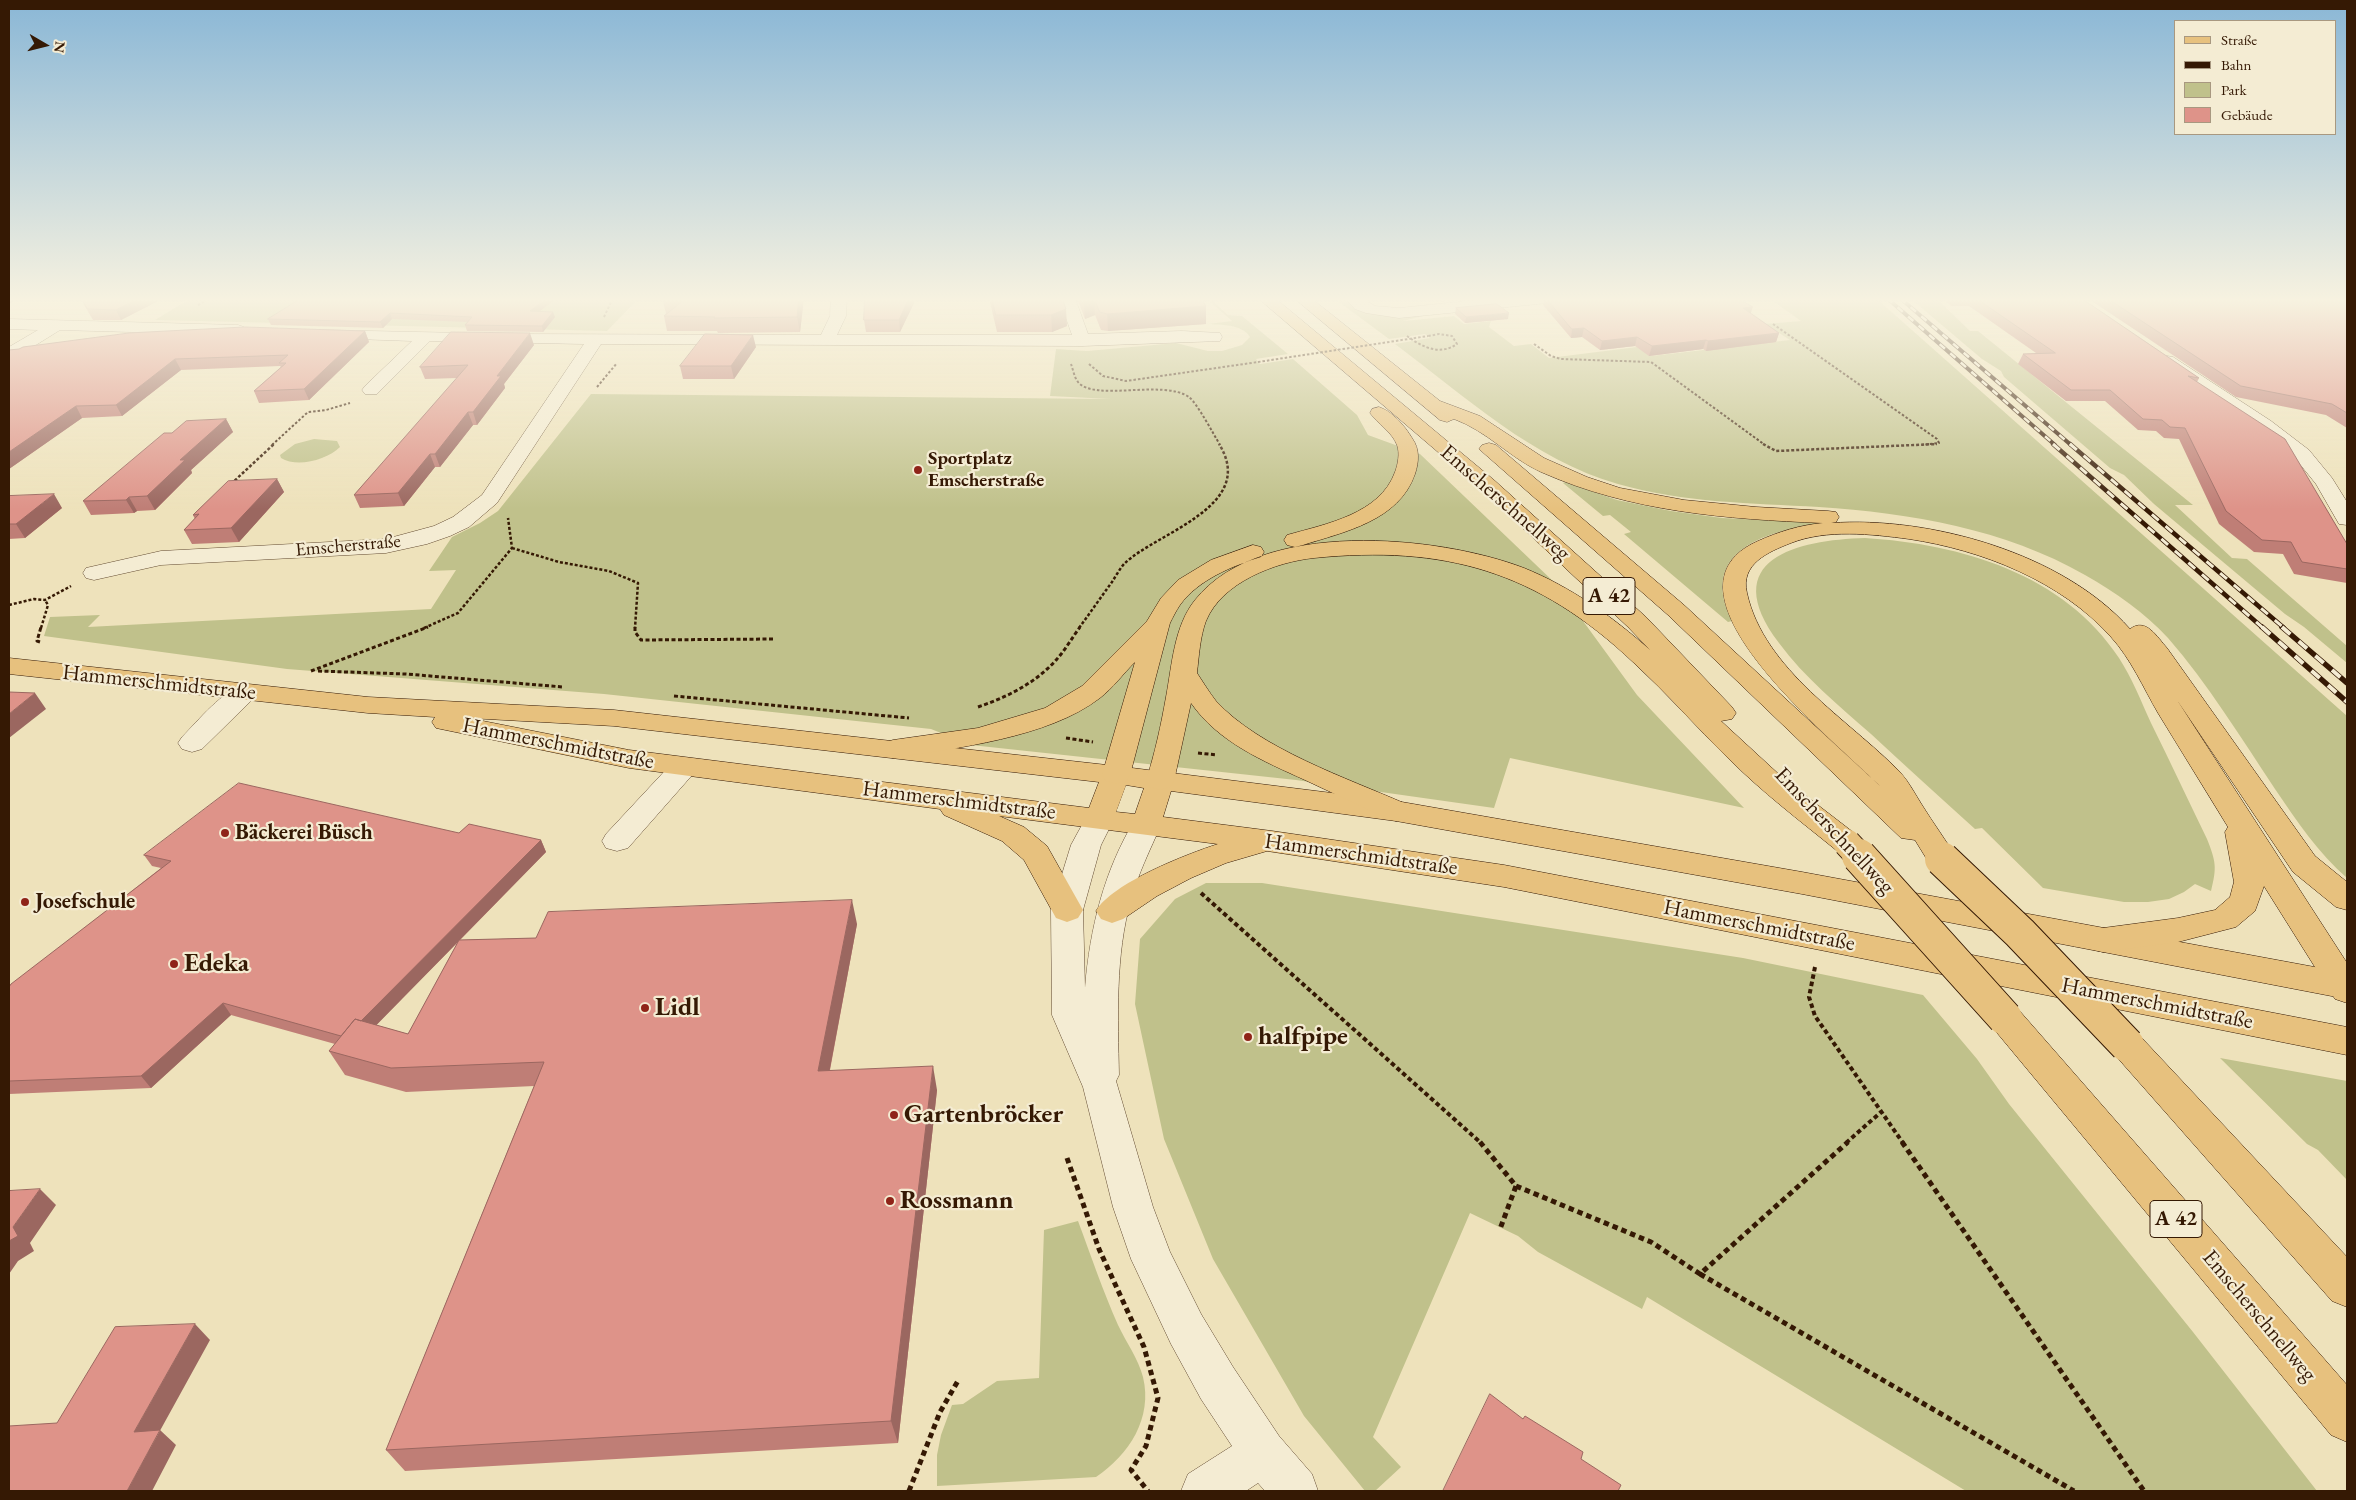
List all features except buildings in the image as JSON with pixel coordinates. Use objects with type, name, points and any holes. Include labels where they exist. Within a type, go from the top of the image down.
[{"type":"main road","name":"Emscherschnellweg","points":[[1350,368],[1376,393],[1487,484],[1637,622],[1846,843],[2005,1018],[2347,1420]]},
{"type":"main road","name":"Emscherschnellweg","points":[[1387,368],[1522,476],[1676,610],[2020,933],[2127,1045],[2347,1287]]},
{"type":"main road","points":[[1100,819],[1116,775],[1158,624],[1170,602],[1189,583],[1214,567],[1243,555],[1347,524],[1378,508],[1393,497],[1405,477],[1408,462],[1406,444],[1395,430],[1358,393],[1352,370]]},
{"type":"main road","points":[[1433,405],[1479,423],[1510,446],[1546,467],[1597,487],[1652,502],[1739,513],[1884,521],[1931,528],[1978,540],[2023,555],[2064,574],[2101,597],[2134,624],[2158,653],[2266,813],[2347,920]]},
{"type":"main road","points":[[1942,859],[1891,780],[1791,685],[1764,654],[1747,627],[1738,607],[1734,584],[1735,576],[1742,562],[1752,552],[1784,537],[1808,531],[1879,530],[1946,540],[2012,561],[2050,578],[2088,604],[2113,625],[2136,652],[2238,821],[2346,987]]},
{"type":"main road","points":[[1146,825],[1170,750],[1195,619],[1215,591],[1239,574],[1264,563],[1308,552],[1343,547],[1391,546],[1430,549],[1474,559],[1515,572],[1552,590],[1588,612],[1627,643],[1752,767],[1846,843]]},
{"type":"main road","points":[[893,749],[981,736],[1054,714],[1091,692],[1158,624]]},
{"type":"main road","name":"Hammerschmidtstraße","points":[[9,666],[368,705],[614,718],[1116,775],[1396,811],[2102,940],[2346,987]]},
{"type":"main road","points":[[1184,673],[1207,706],[1234,731],[1262,750],[1396,811]]},
{"type":"main road","name":"Hammerschmidtstraße","points":[[368,705],[492,732],[684,767],[1272,841],[1504,876],[2347,1041]]},
{"type":"main road","points":[[934,799],[986,824],[1013,834],[1036,853],[1067,910]]},
{"type":"main road","points":[[2102,940],[2178,930],[2225,919],[2244,903],[2250,882],[2242,852],[2238,821]]},
{"type":"main road","points":[[1112,910],[1148,885],[1184,867],[1222,852],[1272,841]]},
{"type":"main road","points":[[2304,864],[2347,899]]},
{"type":"street","points":[[370,390],[393,368]]},
{"type":"street","name":"Emscherstraße","points":[[94,573],[161,558],[386,546],[419,539],[442,531],[461,522],[490,499],[577,368]]},
{"type":"street","points":[[2176,368],[2264,425],[2302,454],[2325,482],[2347,520]]},
{"type":"street","points":[[192,743],[228,706],[246,693]]},
{"type":"street","points":[[617,842],[684,767]]},
{"type":"street","points":[[1100,819],[1086,845],[1067,910],[1069,1015],[1101,1087],[1133,1207],[1152,1259],[1186,1329],[1217,1383],[1264,1452],[1295,1491]]},
{"type":"street","points":[[1101,1087],[1100,1009],[1112,910],[1126,868],[1146,825]]},
{"type":"street","points":[[1205,1491],[1264,1452]]},
{"type":"path","points":[[596,388],[613,368]]},
{"type":"path","points":[[975,708],[1002,698],[1032,681],[1057,659],[1124,563],[1199,515],[1216,500],[1227,485],[1226,455],[1190,398],[1173,390],[1097,390],[1084,387],[1077,381],[1072,368]]},
{"type":"path","points":[[1093,368],[1104,378],[1116,382],[1219,368]]},
{"type":"path","points":[[1658,368],[1768,448],[1776,451],[1935,445],[1939,443],[1937,439],[1836,368]]},
{"type":"path","points":[[228,486],[308,412],[344,405],[359,399],[370,390]]},
{"type":"path","points":[[311,671],[444,621],[458,613],[512,548],[508,521],[509,512]]},
{"type":"path","points":[[512,548],[559,562],[609,571],[638,583],[635,632],[641,640],[774,639]]},
{"type":"path","points":[[9,605],[34,599],[45,600],[94,573]]},
{"type":"path","points":[[45,600],[48,605],[37,641],[47,642]]},
{"type":"path","points":[[303,670],[406,674],[563,687]]},
{"type":"path","points":[[671,696],[911,718]]},
{"type":"path","points":[[1066,770],[1077,740]]},
{"type":"path","points":[[1184,867],[1202,894],[1476,1137],[1516,1186],[1651,1242],[1700,1274],[2074,1491]]},
{"type":"path","points":[[1821,939],[1809,997],[1815,1016],[2144,1491]]},
{"type":"path","points":[[1700,1274],[1881,1112]]},
{"type":"path","points":[[1067,1158],[1099,1249],[1144,1347],[1158,1398],[1146,1446],[1131,1470],[1148,1491]]},
{"type":"path","points":[[1500,1229],[1516,1186]]},
{"type":"path","points":[[909,1491],[940,1412],[959,1379]]},
{"type":"green space","points":[[1054,368],[1303,368],[1357,415],[1368,435],[1420,454],[1556,584],[1637,695],[1744,808],[1510,758],[1494,808],[1296,780],[971,745],[931,729],[604,694],[287,669],[44,636],[50,617],[100,615],[88,627],[431,609],[456,570],[429,571],[452,537],[480,523],[498,511],[591,394],[1111,399],[1050,396]]},
{"type":"green space","points":[[1426,368],[1955,368],[2347,716],[2347,878],[2308,836],[2237,731],[2168,638],[2150,620],[2129,604],[2085,575],[2054,559],[1990,535],[1922,519],[1819,507],[1693,499],[1618,484],[1587,473],[1557,459],[1529,443],[1474,405]]},
{"type":"green space","points":[[1996,368],[2024,368],[2193,505],[2175,505],[2232,558],[2247,559],[2347,646],[2347,663],[2304,627],[2285,614],[2154,504],[2124,475],[2110,468],[2004,377],[2001,371]]},
{"type":"green space","points":[[314,439],[337,441],[340,447],[328,456],[312,461],[295,462],[281,458],[280,455],[295,444]]},
{"type":"green space","points":[[1565,482],[1617,500],[1671,511],[1722,518],[1825,523],[1782,531],[1762,538],[1744,548],[1731,560],[1724,576],[1723,596],[1732,621],[1728,622],[1624,534],[1631,532],[1610,515],[1603,516],[1563,483]]},
{"type":"green space","points":[[1865,538],[1937,547],[1973,556],[2007,569],[2040,585],[2070,605],[2096,629],[2119,658],[2128,674],[2207,839],[2215,865],[2211,891],[2195,884],[2169,899],[2148,902],[2124,902],[2043,888],[1982,828],[1975,829],[1811,679],[1779,643],[1762,614],[1756,591],[1761,573],[1773,560],[1791,550],[1814,543]]},
{"type":"green space","points":[[1206,883],[1262,883],[1743,958],[1923,995],[1977,1059],[2009,1104],[2193,1332],[2317,1491],[1966,1491],[1647,1297],[1642,1309],[1538,1252],[1518,1236],[1470,1213],[1373,1437],[1401,1467],[1375,1491],[1365,1491],[1304,1416],[1213,1259],[1164,1139],[1135,1004],[1140,939],[1175,899]]},
{"type":"green space","points":[[2220,1058],[2347,1081],[2347,1180],[2318,1150],[2307,1144]]},
{"type":"green space","points":[[1078,1221],[1113,1312],[1143,1377],[1145,1407],[1136,1434],[1119,1458],[1096,1477],[937,1486],[937,1455],[941,1435],[952,1405],[963,1404],[997,1381],[1039,1378],[1044,1230]]},
{"type":"railway","points":[[1967,368],[2055,445]]},
{"type":"railway","points":[[1981,368],[2071,445]]},
{"type":"railway","points":[[2053,444],[2263,628]]},
{"type":"railway","points":[[2070,444],[2284,628]]},
{"type":"railway","points":[[2262,627],[2347,702]]},
{"type":"railway","points":[[2282,627],[2347,683]]},
{"type":"place","name":"Sportplatz Emscherstraße","points":[[918,470]]},
{"type":"place","name":"Bäckerei Büsch","points":[[225,833]]},
{"type":"place","name":"Josefschule","points":[[25,902]]},
{"type":"place","name":"Edeka","points":[[174,964]]},
{"type":"place","name":"Lidl","points":[[645,1008]]},
{"type":"place","name":"halfpipe","points":[[1248,1037]]},
{"type":"place","name":"Gartenbröcker","points":[[894,1115]]},
{"type":"place","name":"Rossmann","points":[[890,1201]]}]
